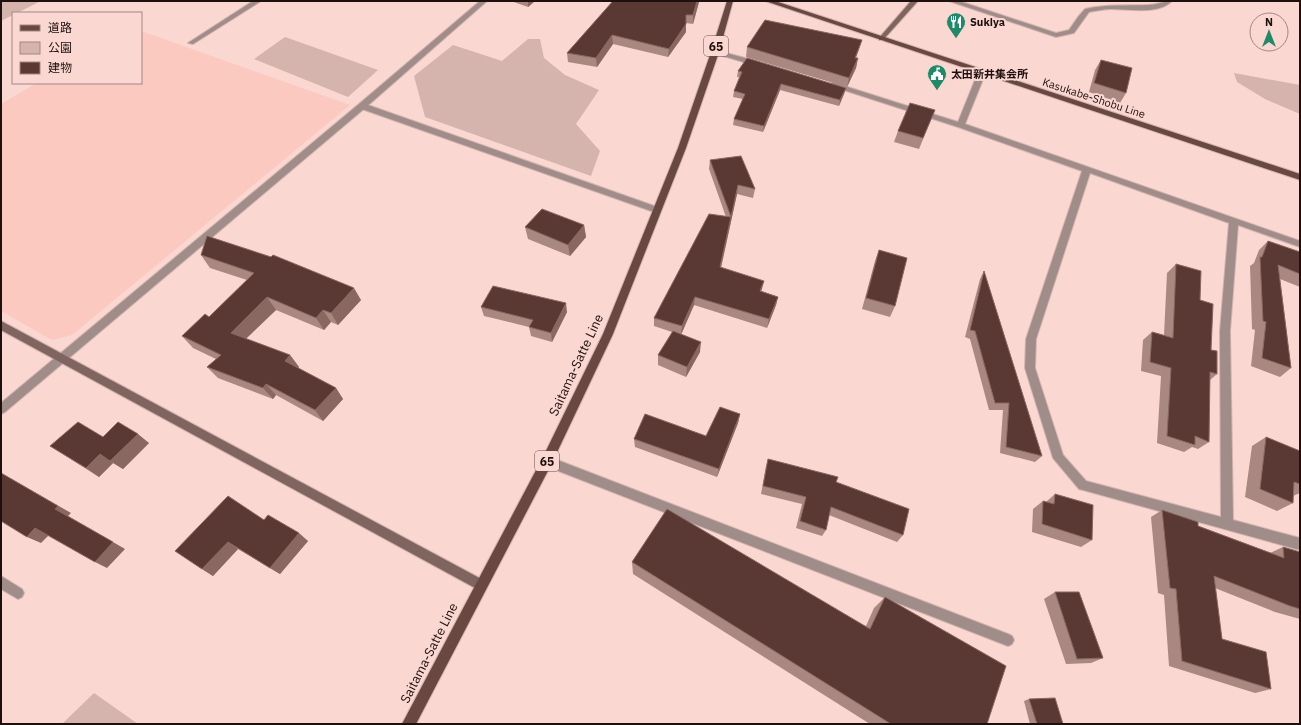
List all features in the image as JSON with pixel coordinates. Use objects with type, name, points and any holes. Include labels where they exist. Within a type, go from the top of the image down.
[{"type":"main road","name":"Saitama-Satte Line","points":[[409,724],[547,461],[608,334],[682,148],[730,1]]},
{"type":"main road","name":"Kasukabe-Shobu Line","points":[[768,1],[1300,177]]},
{"type":"street","points":[[191,43],[258,1]]},
{"type":"street","points":[[1,409],[362,106],[484,1]]},
{"type":"street","points":[[881,39],[915,1]]},
{"type":"street","points":[[952,1],[1056,34],[1072,32],[1080,18],[1087,10],[1110,7],[1164,5],[1169,1]]},
{"type":"street","points":[[714,52],[765,66]]},
{"type":"street","points":[[961,125],[982,72]]},
{"type":"street","points":[[822,82],[961,125],[1300,244]]},
{"type":"street","points":[[362,106],[657,210]]},
{"type":"street","points":[[1087,169],[1031,339],[1030,368],[1058,458],[1083,485],[1300,544]]},
{"type":"street","points":[[1227,524],[1225,331],[1234,220]]},
{"type":"street","points":[[1,325],[481,585]]},
{"type":"street","points":[[547,461],[1008,640]]},
{"type":"street","points":[[1,582],[18,593]]},
{"type":"shaded area","points":[[142,31],[350,105],[72,335],[52,340],[1,311],[1,104],[35,84],[142,84]]},
{"type":"green space","points":[[1,1],[41,1],[19,12],[12,12],[12,16],[1,21]]},
{"type":"green space","points":[[285,37],[378,70],[348,97],[254,59]]},
{"type":"green space","points":[[528,39],[540,39],[544,58],[565,75],[599,90],[576,124],[600,151],[591,176],[425,117],[414,76],[453,45],[502,61]]},
{"type":"green space","points":[[1234,73],[1300,85],[1300,114],[1265,99],[1237,82]]},
{"type":"green space","points":[[94,693],[138,724],[62,724]]},
{"type":"building","points":[[613,1],[697,1],[693,15],[686,15],[686,24],[669,49],[612,35],[596,58],[567,53]]},
{"type":"building","points":[[765,20],[862,40],[855,58],[858,58],[849,78],[747,47]]},
{"type":"building","points":[[747,58],[846,88],[840,100],[781,84],[764,126],[734,119],[745,94],[734,91],[742,72],[738,71]]},
{"type":"building","points":[[1101,60],[1132,68],[1126,93],[1094,83]]},
{"type":"building","points":[[910,103],[935,110],[923,138],[898,131]]},
{"type":"building","points":[[741,156],[755,189],[738,185],[731,217],[710,160]]},
{"type":"building","points":[[542,209],[584,225],[568,245],[525,227]]},
{"type":"building","points":[[709,214],[731,217],[720,267],[764,281],[760,291],[778,297],[769,319],[695,297],[682,326],[654,318]]},
{"type":"building","points":[[207,236],[271,257],[273,255],[354,288],[331,313],[323,310],[316,318],[267,297],[231,333],[290,355],[285,361],[336,388],[315,410],[266,384],[263,388],[207,367],[221,355],[182,336],[205,314],[209,317],[254,273],[201,255]]},
{"type":"building","points":[[1268,241],[1300,252],[1300,274],[1278,265],[1291,368],[1262,358],[1266,322],[1263,321],[1260,257],[1262,257]]},
{"type":"building","points":[[879,250],[907,258],[895,306],[866,298]]},
{"type":"building","points":[[1176,264],[1201,271],[1200,300],[1213,304],[1211,350],[1217,351],[1217,374],[1210,372],[1209,442],[1195,436],[1195,445],[1167,436],[1171,368],[1150,362],[1152,332],[1173,338]]},
{"type":"building","points":[[984,271],[1042,456],[1006,447],[1009,403],[995,403],[975,331],[970,330]]},
{"type":"building","points":[[493,286],[566,303],[551,333],[529,327],[533,320],[481,307]]},
{"type":"building","points":[[673,331],[701,342],[687,367],[658,355]]},
{"type":"building","points":[[720,407],[740,414],[719,469],[634,439],[645,414],[706,436]]},
{"type":"building","points":[[78,422],[103,437],[118,422],[138,434],[110,461],[100,454],[86,468],[50,446]]},
{"type":"building","points":[[1266,437],[1300,451],[1300,484],[1294,482],[1293,503],[1260,489]]},
{"type":"building","points":[[768,459],[838,477],[836,482],[909,509],[903,535],[831,507],[826,530],[800,521],[806,497],[763,486]]},
{"type":"building","points":[[1,473],[58,506],[55,509],[113,542],[95,562],[35,528],[27,537],[1,521]]},
{"type":"building","points":[[1055,494],[1093,505],[1092,540],[1042,524],[1043,501],[1054,504]]},
{"type":"building","points":[[228,496],[264,520],[268,515],[299,533],[270,568],[228,542],[202,569],[175,551]]},
{"type":"building","points":[[667,509],[870,629],[885,597],[1006,666],[987,724],[891,724],[632,562]]},
{"type":"building","points":[[1162,510],[1198,522],[1198,526],[1284,558],[1283,547],[1300,552],[1300,609],[1214,576],[1222,639],[1266,652],[1271,689],[1182,661],[1176,589],[1170,588]]},
{"type":"building","points":[[1055,592],[1079,592],[1103,658],[1077,659]]},
{"type":"building","points":[[1055,698],[1063,724],[1037,724],[1029,699]]},
{"type":"place","name":"Sukiya","points":[[956,39]]},
{"type":"place","name":"太田新井集会所","points":[[937,91]]}]
